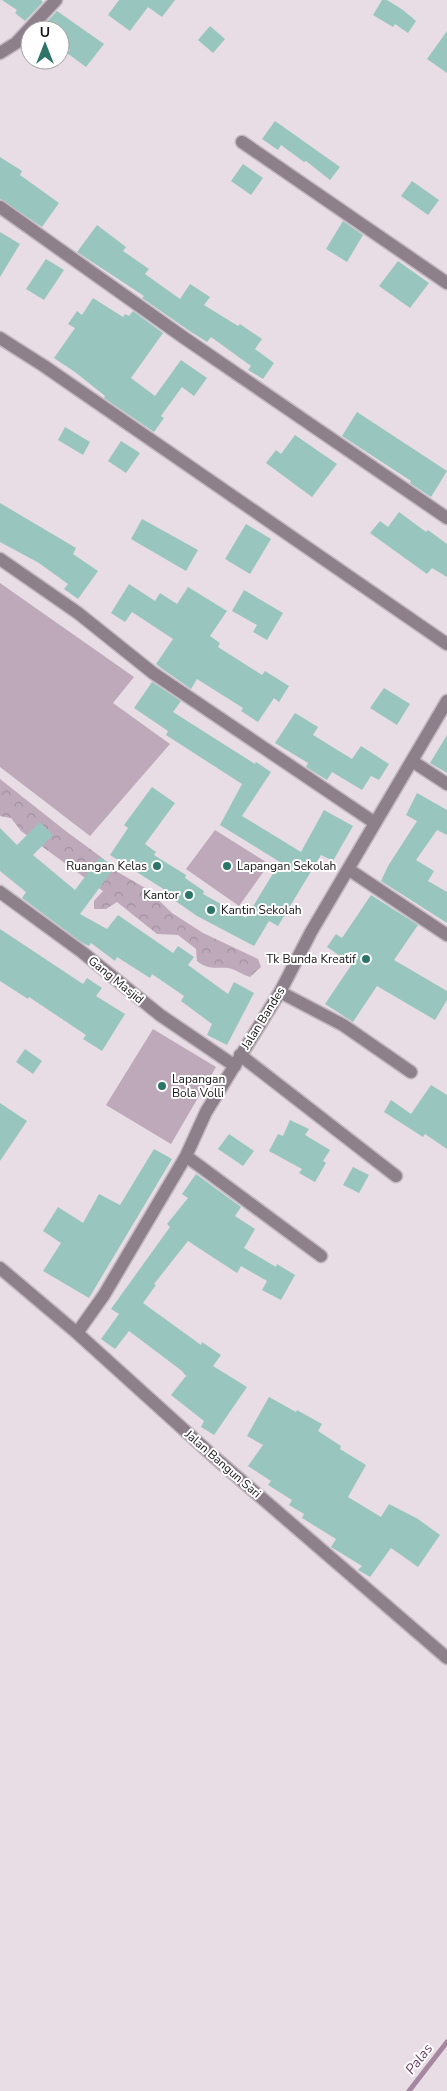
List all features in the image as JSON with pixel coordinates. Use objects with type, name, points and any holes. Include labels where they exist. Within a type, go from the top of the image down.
[{"type":"street","points":[[0,53],[16,43],[56,0]]},
{"type":"street","points":[[242,142],[447,284]]},
{"type":"street","points":[[0,207],[175,332],[447,518]]},
{"type":"street","points":[[0,338],[44,366],[447,644]]},
{"type":"street","points":[[0,559],[78,613],[153,673],[375,822]]},
{"type":"street","name":"Jalan Bandes","points":[[77,1332],[104,1295],[186,1156],[206,1112],[280,992],[348,869],[447,701]]},
{"type":"street","points":[[412,761],[447,784]]},
{"type":"street","points":[[348,869],[447,935]]},
{"type":"street","name":"Gang Masjid","points":[[0,892],[82,952],[160,1015],[238,1060],[396,1176]]},
{"type":"street","points":[[280,992],[343,1025],[411,1072]]},
{"type":"street","points":[[186,1156],[321,1256]]},
{"type":"street","name":"Jalan Bangun Sari","points":[[0,1268],[77,1332],[213,1456],[447,1658]]},
{"type":"green space","points":[[0,583],[134,677],[113,703],[170,744],[90,836],[0,767]]},
{"type":"green space","points":[[0,779],[101,857],[114,870],[147,889],[172,913],[203,933],[258,959],[261,967],[250,977],[228,968],[205,966],[197,961],[196,949],[178,935],[157,934],[117,902],[106,909],[94,909],[94,901],[103,891],[21,831],[11,818],[0,816]]},
{"type":"green space","name":"Lapangan Sekolah","points":[[215,830],[269,864],[239,906],[186,869]]},
{"type":"green space","name":"Lapangan Bola Volli","points":[[153,1029],[216,1067],[171,1144],[106,1105]]},
{"type":"building","points":[[2,0],[41,0],[43,2],[26,20],[15,13],[17,10]]},
{"type":"building","points":[[119,0],[175,0],[162,17],[148,7],[130,31],[108,15]]},
{"type":"building","points":[[382,0],[387,0],[416,21],[408,33],[395,24],[393,27],[373,15]]},
{"type":"building","points":[[57,11],[70,20],[48,20]]},
{"type":"building","points":[[70,20],[104,44],[86,67],[70,55]]},
{"type":"building","points":[[210,26],[225,39],[213,53],[198,40]]},
{"type":"building","points":[[447,31],[447,73],[427,59]]},
{"type":"building","points":[[275,121],[340,167],[330,180],[306,161],[304,162],[281,145],[278,150],[262,139]]},
{"type":"building","points":[[0,157],[22,171],[20,175],[59,203],[42,227],[0,199]]},
{"type":"building","points":[[243,164],[263,178],[251,195],[231,181]]},
{"type":"building","points":[[412,181],[439,200],[428,215],[401,196]]},
{"type":"building","points":[[343,221],[363,235],[347,262],[326,249]]},
{"type":"building","points":[[97,225],[126,247],[123,251],[149,269],[145,274],[180,299],[190,284],[210,297],[204,305],[238,326],[240,324],[262,339],[255,349],[274,363],[263,379],[248,370],[251,366],[211,337],[207,342],[188,330],[142,298],[144,296],[77,252]]},
{"type":"building","points":[[0,232],[20,244],[0,277]]},
{"type":"building","points":[[46,259],[64,270],[44,300],[26,289]]},
{"type":"building","points":[[398,261],[429,283],[410,308],[379,286]]},
{"type":"building","points":[[93,298],[123,317],[125,314],[129,316],[133,311],[163,333],[131,378],[155,396],[181,360],[207,378],[194,396],[182,387],[161,416],[164,418],[154,432],[104,398],[105,396],[75,372],[54,358],[75,328],[68,324],[77,311],[82,315]]},
{"type":"building","points":[[357,412],[447,471],[431,497],[410,483],[411,481],[342,436]]},
{"type":"building","points":[[65,427],[90,442],[83,455],[58,440]]},
{"type":"building","points":[[295,435],[337,464],[312,497],[266,463],[276,450],[281,454]]},
{"type":"building","points":[[121,441],[140,453],[126,473],[108,461]]},
{"type":"building","points":[[0,503],[76,548],[73,554],[98,571],[78,599],[64,589],[68,584],[39,563],[0,542]]},
{"type":"building","points":[[399,512],[426,532],[428,530],[447,544],[447,577],[432,568],[427,574],[370,533],[380,521],[388,527]]},
{"type":"building","points":[[142,519],[198,550],[186,571],[131,539]]},
{"type":"building","points":[[246,524],[271,539],[250,574],[225,559]]},
{"type":"building","points":[[129,584],[155,601],[160,593],[177,604],[188,587],[227,611],[210,636],[220,643],[218,647],[262,675],[265,671],[289,686],[279,702],[274,698],[258,722],[241,711],[243,708],[197,679],[191,689],[161,668],[156,664],[173,639],[132,612],[125,622],[111,613]]},
{"type":"building","points":[[244,590],[283,613],[267,640],[253,632],[257,625],[232,611]]},
{"type":"building","points":[[152,682],[181,701],[173,712],[255,764],[256,762],[271,772],[242,816],[301,852],[324,810],[353,826],[333,861],[321,855],[278,926],[269,921],[254,946],[197,916],[174,900],[176,897],[110,855],[128,828],[124,825],[152,787],[175,803],[145,844],[156,852],[154,855],[186,875],[185,878],[204,891],[203,894],[246,918],[280,862],[220,825],[242,784],[166,735],[168,731],[134,708]]},
{"type":"building","points":[[384,688],[410,704],[397,725],[370,708]]},
{"type":"building","points":[[295,713],[318,727],[313,735],[352,759],[361,746],[389,764],[379,780],[371,776],[362,790],[332,772],[327,780],[306,767],[308,763],[275,743]]},
{"type":"building","points":[[447,735],[447,773],[430,763]]},
{"type":"building","points":[[417,793],[447,810],[447,835],[437,830],[416,860],[434,871],[428,881],[447,892],[447,923],[381,881],[388,866],[417,821],[406,815]]},
{"type":"building","points":[[40,822],[53,835],[33,855],[75,890],[100,857],[115,867],[80,914],[107,929],[118,915],[173,953],[178,946],[194,957],[188,965],[228,994],[234,982],[254,993],[227,1045],[207,1035],[212,1024],[181,1001],[184,996],[152,974],[150,978],[117,957],[115,961],[91,943],[89,946],[81,942],[22,898],[26,892],[0,871],[0,828],[17,845]]},
{"type":"building","points":[[371,895],[418,925],[394,960],[447,991],[447,1000],[435,1020],[377,986],[353,1022],[325,1004],[352,964],[327,947],[336,934],[342,938]]},
{"type":"building","points":[[0,929],[83,984],[87,978],[102,988],[96,996],[125,1014],[102,1051],[83,1039],[86,1035],[29,997],[28,999],[0,981]]},
{"type":"building","points":[[25,1049],[42,1061],[33,1074],[16,1062]]},
{"type":"building","points":[[431,1085],[447,1095],[447,1149],[425,1134],[423,1137],[384,1112],[391,1100],[411,1114]]},
{"type":"building","points":[[0,1103],[27,1121],[0,1161]]},
{"type":"building","points":[[290,1120],[309,1129],[305,1135],[330,1150],[323,1161],[326,1163],[315,1182],[299,1173],[302,1169],[269,1151],[278,1134],[283,1136]]},
{"type":"building","points":[[229,1134],[254,1151],[243,1166],[218,1149]]},
{"type":"building","points":[[154,1149],[172,1159],[89,1298],[43,1271],[61,1243],[43,1231],[58,1207],[83,1223],[99,1194],[120,1205]]},
{"type":"building","points":[[353,1167],[369,1175],[359,1193],[343,1185]]},
{"type":"building","points":[[196,1174],[241,1207],[235,1216],[255,1229],[244,1248],[276,1267],[277,1264],[295,1275],[281,1300],[262,1290],[267,1281],[241,1266],[237,1273],[188,1241],[154,1284],[156,1285],[143,1303],[201,1345],[202,1342],[221,1355],[213,1366],[247,1387],[214,1435],[201,1427],[204,1421],[171,1395],[186,1376],[182,1371],[129,1331],[115,1349],[101,1339],[119,1314],[111,1309],[170,1227],[167,1224],[188,1198],[182,1194]]},
{"type":"building","points":[[269,1397],[322,1424],[318,1431],[341,1446],[340,1449],[366,1465],[348,1497],[381,1517],[389,1504],[418,1519],[440,1535],[418,1567],[391,1548],[370,1577],[358,1570],[362,1566],[331,1547],[336,1539],[302,1518],[304,1514],[289,1505],[292,1500],[268,1485],[271,1481],[248,1466],[263,1445],[247,1436]]},
{"type":"waterway","name":"Palas","points":[[409,2091],[447,2042]]},
{"type":"place","name":"Ruangan Kelas","points":[[157,866]]},
{"type":"place","name":"Lapangan Sekolah","points":[[227,866]]},
{"type":"place","name":"Kantor","points":[[189,895]]},
{"type":"place","name":"Kantin Sekolah","points":[[211,910]]},
{"type":"place","name":"Tk Bunda Kreatif","points":[[366,959]]},
{"type":"place","name":"Lapangan Bola Volli","points":[[162,1086]]}]
